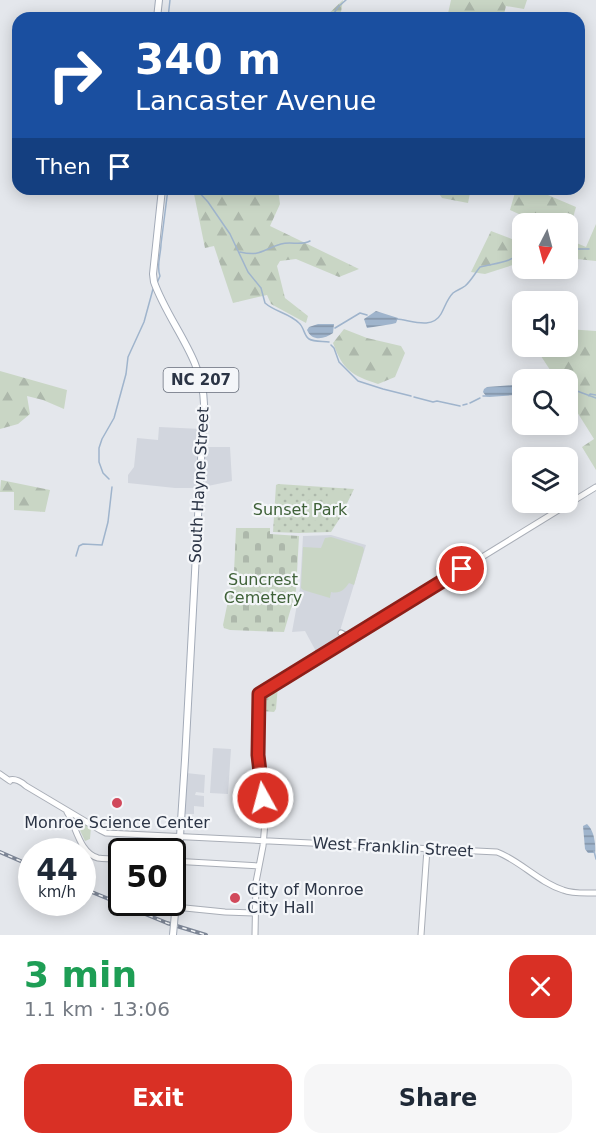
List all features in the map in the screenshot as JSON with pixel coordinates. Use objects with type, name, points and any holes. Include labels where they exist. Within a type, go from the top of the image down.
[{"type":"main road","name":"South Hayne Street","points":[[161,195],[154,282],[198,369],[204,399],[180,837]]},
{"type":"main road","points":[[255,935],[255,888],[265,822],[258,755],[259,694],[596,487]]},
{"type":"main road","points":[[341,633],[351,638]]},
{"type":"main road","name":"West Franklin Street","points":[[0,774],[11,782],[26,786],[106,833],[497,852],[562,890],[596,893]]},
{"type":"main road","points":[[65,810],[81,842],[90,854],[98,858],[108,858]]},
{"type":"main road","points":[[421,935],[427,849]]},
{"type":"main road","points":[[186,863],[258,866]]},
{"type":"main road","points":[[186,910],[254,913]]},
{"type":"main road","name":"NC 207","points":[[173,935],[175,916]]},
{"type":"shaded area","points":[[159,427],[201,429],[201,447],[230,447],[232,481],[198,488],[128,483],[128,475],[134,467],[137,438],[158,440]]},
{"type":"shaded area","points":[[331,535],[366,545],[336,644],[318,655],[305,631],[292,632],[300,588],[303,536]]},
{"type":"shaded area","points":[[213,748],[231,749],[228,794],[210,793]]},
{"type":"shaded area","points":[[186,773],[205,775],[204,793],[196,792],[195,795],[204,796],[204,807],[194,806],[194,814],[184,814]]},
{"type":"green space","points":[[343,0],[341,12],[330,12]]},
{"type":"green space","points":[[451,0],[527,0],[524,9],[506,6],[504,12],[448,12]]},
{"type":"green space","points":[[194,195],[279,195],[280,204],[270,226],[359,269],[339,277],[296,259],[280,261],[277,266],[285,298],[308,316],[306,323],[271,304],[267,295],[233,303],[214,246],[205,248]]},
{"type":"green space","points":[[440,195],[470,195],[468,203],[442,198]]},
{"type":"green space","points":[[514,195],[548,195],[576,207],[574,213],[517,213],[510,210]]},
{"type":"green space","points":[[596,224],[596,261],[578,259],[578,244],[586,247]]},
{"type":"green space","points":[[491,231],[512,239],[512,265],[485,274],[471,272]]},
{"type":"green space","points":[[344,329],[367,338],[401,346],[405,353],[395,377],[378,384],[361,378],[349,370],[340,360],[333,343]]},
{"type":"green space","points":[[578,330],[596,331],[596,470],[582,447],[594,439],[578,414],[578,369],[549,369],[542,357],[578,357]]},
{"type":"green space","points":[[0,371],[67,390],[64,409],[27,396],[30,414],[18,424],[0,429]]},
{"type":"green space","points":[[1,480],[50,490],[45,512],[14,510],[14,492],[0,492]]},
{"type":"green space","name":"Sunset Park","points":[[276,485],[354,489],[331,532],[273,532]]},
{"type":"green space","points":[[328,491],[347,493],[349,496],[342,514],[330,505]]},
{"type":"green space","points":[[309,500],[322,502],[317,520],[314,521],[297,512],[301,505]]},
{"type":"green space","name":"Suncrest Cemetery","points":[[236,528],[270,528],[270,534],[299,536],[296,591],[284,632],[224,628],[234,572]]},
{"type":"green space","points":[[331,537],[363,547],[364,550],[354,585],[349,583],[342,591],[331,592],[330,598],[301,588],[303,547],[321,548],[325,538]]},
{"type":"green space","points":[[278,685],[276,709],[274,712],[262,711],[263,694]]},
{"type":"green space","points":[[78,821],[91,827],[90,838],[84,838],[77,824]]},
{"type":"water","points":[[376,311],[398,318],[396,323],[367,328],[364,319]]},
{"type":"water","points":[[318,324],[334,324],[333,333],[323,338],[315,338],[307,330]]},
{"type":"water","points":[[512,385],[512,395],[489,397],[483,392],[487,387]]},
{"type":"water","points":[[587,824],[594,837],[595,853],[588,853],[585,849],[583,826]]},
{"type":"waterway","points":[[169,12],[170,0]]},
{"type":"waterway","points":[[335,12],[346,0]]},
{"type":"waterway","points":[[157,283],[160,276],[159,264],[167,195]]},
{"type":"waterway","points":[[202,195],[230,234],[248,272],[261,288],[265,303],[295,320],[301,325],[309,339],[329,342]]},
{"type":"waterway","points":[[240,252],[257,253],[281,244],[310,241]]},
{"type":"waterway","points":[[578,249],[589,249]]},
{"type":"waterway","points":[[397,319],[421,323],[432,322],[441,314],[451,295],[464,287],[480,267],[512,258]]},
{"type":"waterway","points":[[109,479],[103,473],[99,462],[99,448],[114,418],[126,374],[128,357],[144,322],[153,289]]},
{"type":"waterway","points":[[335,328],[360,313],[367,315]]},
{"type":"waterway","points":[[331,345],[339,362],[358,381],[411,396]]},
{"type":"waterway","points":[[578,391],[596,398]]},
{"type":"waterway","points":[[589,396],[590,394],[596,395]]},
{"type":"waterway","points":[[483,396],[488,396]]},
{"type":"waterway","points":[[414,397],[460,406]]},
{"type":"waterway","points":[[470,403],[480,398]]},
{"type":"waterway","points":[[463,405],[467,404]]},
{"type":"waterway","points":[[76,556],[79,546],[83,544],[102,545],[108,522],[112,487]]},
{"type":"waterway","points":[[594,851],[596,859]]},
{"type":"railway","points":[[0,852],[18,860]]},
{"type":"railway","points":[[96,894],[167,923],[206,935]]},
{"type":"place","name":"Monroe Science Center","points":[[117,803]]},
{"type":"place","name":"City of Monroe City Hall","points":[[235,898]]},
{"type":"route","points":[[263,798],[258,755],[259,694],[462,569]]}]
